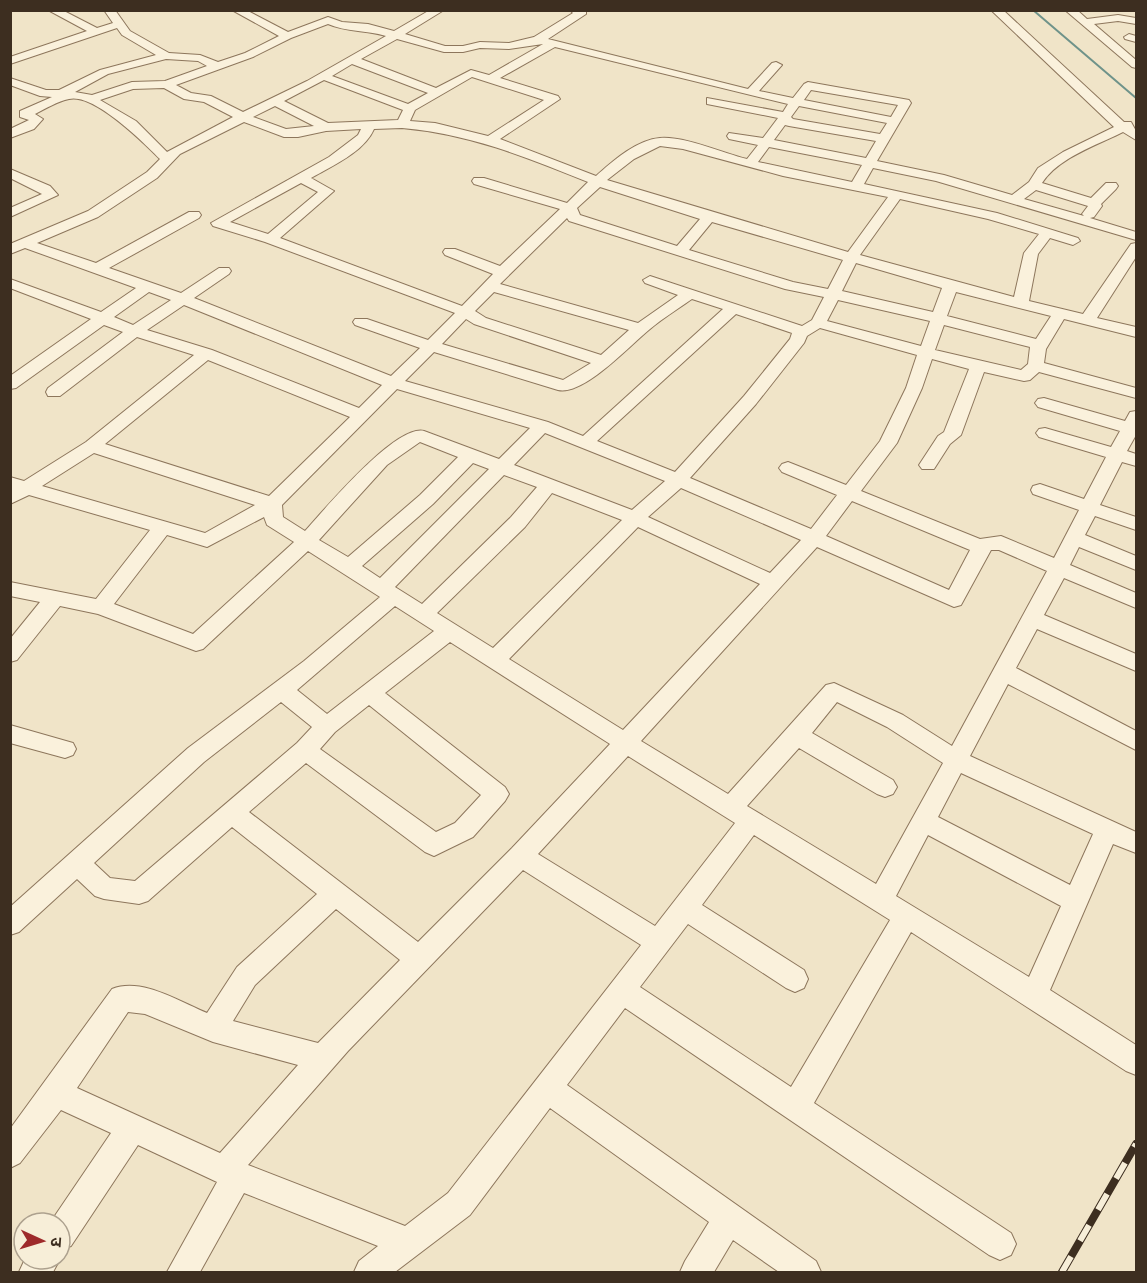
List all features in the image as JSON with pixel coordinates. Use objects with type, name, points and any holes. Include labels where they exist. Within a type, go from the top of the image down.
[{"type":"street","points":[[53,10],[97,32]]},
{"type":"street","points":[[109,10],[126,33],[166,56]]},
{"type":"street","points":[[237,10],[287,36]]},
{"type":"street","points":[[17,247],[93,214],[152,175],[175,151],[323,76],[439,10]]},
{"type":"street","points":[[90,99],[132,86],[166,84],[249,55],[287,36],[328,20],[341,26],[347,24],[359,28],[368,27],[397,33],[444,49],[464,49],[480,45],[509,46],[538,40],[582,12],[575,10]]},
{"type":"street","points":[[996,10],[1122,127],[1127,125]]},
{"type":"street","points":[[1070,10],[1137,65]]},
{"type":"street","points":[[1085,22],[1118,18],[1137,21]]},
{"type":"street","points":[[10,61],[119,24]]},
{"type":"street","points":[[538,40],[751,93],[893,121]]},
{"type":"street","points":[[491,79],[554,43]]},
{"type":"street","points":[[10,134],[30,126],[37,119],[24,114],[105,72],[166,56],[200,58],[217,66]]},
{"type":"street","points":[[352,60],[436,92]]},
{"type":"street","points":[[751,93],[776,65]]},
{"type":"street","points":[[166,84],[188,96],[207,99],[243,117],[284,133],[354,126],[377,112],[410,108],[471,73],[554,99],[489,141]]},
{"type":"street","points":[[323,76],[377,112],[402,124],[435,127],[489,141],[599,182],[710,216],[951,286],[1137,332]]},
{"type":"street","points":[[10,81],[44,93],[90,99],[132,124],[167,159]]},
{"type":"street","points":[[750,164],[808,86],[905,103],[855,187]]},
{"type":"street","points":[[275,101],[326,127]]},
{"type":"street","points":[[711,101],[781,115],[789,122],[884,139]]},
{"type":"street","points":[[402,124],[410,108]]},
{"type":"street","points":[[377,112],[364,137],[334,160],[218,223],[270,239],[465,312],[480,321],[605,362]]},
{"type":"street","points":[[1127,125],[1129,131],[1137,136]]},
{"type":"street","points":[[1015,199],[1034,185],[1043,171],[1068,155],[1127,125]]},
{"type":"street","points":[[733,136],[868,162],[1015,199],[1137,236]]},
{"type":"street","points":[[19,485],[207,540],[272,504],[570,208],[632,154],[661,141],[750,164],[968,211],[1048,232],[1072,241]]},
{"type":"street","points":[[10,173],[45,189],[51,195],[10,213]]},
{"type":"street","points":[[270,239],[327,191],[300,178]]},
{"type":"street","points":[[479,181],[570,208]]},
{"type":"street","points":[[1034,185],[1094,203]]},
{"type":"street","points":[[1081,219],[1089,214],[1095,206],[1094,203],[1111,186]]},
{"type":"street","points":[[496,659],[635,518],[678,480],[750,400],[811,327],[833,294],[852,256],[894,198]]},
{"type":"street","points":[[570,208],[574,218],[790,286],[879,303],[1041,345]]},
{"type":"street","points":[[98,268],[194,215]]},
{"type":"street","points":[[680,251],[710,216]]},
{"type":"street","points":[[1021,302],[1031,253],[1048,232]]},
{"type":"street","points":[[17,247],[98,268],[148,286],[393,383],[542,426],[678,480],[954,600],[981,547],[988,543],[1001,543],[1137,601]]},
{"type":"street","points":[[1088,319],[1137,247]]},
{"type":"street","points":[[450,252],[496,279],[641,328]]},
{"type":"street","points":[[54,392],[135,331],[224,271]]},
{"type":"street","points":[[650,280],[733,308],[927,351],[978,367],[1024,376],[1036,366],[1038,348],[1060,312]]},
{"type":"street","points":[[10,283],[135,331],[206,353],[361,415]]},
{"type":"street","points":[[12,382],[148,286]]},
{"type":"street","points":[[183,1272],[231,1173],[323,1058],[521,856],[626,743],[814,538],[888,443],[914,387],[951,286]]},
{"type":"street","points":[[361,322],[430,346],[564,386],[575,382],[605,362],[641,328],[689,294]]},
{"type":"street","points":[[585,443],[733,308]]},
{"type":"street","points":[[10,498],[19,485],[92,446],[206,353]]},
{"type":"street","points":[[1036,366],[1137,393]]},
{"type":"street","points":[[928,465],[944,440],[952,435],[978,367]]},
{"type":"street","points":[[881,900],[1089,507],[1127,456],[1134,425],[1044,402]]},
{"type":"street","points":[[10,924],[196,755],[312,667],[388,592],[501,466],[542,426]]},
{"type":"street","points":[[1045,434],[1127,456]]},
{"type":"street","points":[[10,590],[101,607],[196,643],[307,541],[381,461],[418,435],[635,518],[773,582]]},
{"type":"street","points":[[92,446],[272,504]]},
{"type":"street","points":[[348,567],[421,502],[446,484],[470,455]]},
{"type":"street","points":[[788,468],[981,547]]},
{"type":"street","points":[[423,615],[518,522],[550,484]]},
{"type":"street","points":[[1040,490],[1137,524]]},
{"type":"street","points":[[272,504],[273,520],[626,743],[1035,995],[1137,1061]]},
{"type":"street","points":[[101,607],[163,527]]},
{"type":"street","points":[[1074,538],[1137,563]]},
{"type":"street","points":[[10,654],[56,598]]},
{"type":"street","points":[[1032,618],[1137,663]]},
{"type":"street","points":[[76,863],[104,888],[139,893],[305,750],[327,726],[449,631]]},
{"type":"street","points":[[1003,671],[1137,741]]},
{"type":"street","points":[[281,690],[327,726]]},
{"type":"street","points":[[370,1272],[459,1204],[660,943],[741,814],[797,735],[834,691],[895,721],[956,760],[1137,843]]},
{"type":"street","points":[[305,750],[435,845],[464,830],[497,794],[371,694]]},
{"type":"street","points":[[10,734],[65,749]]},
{"type":"street","points":[[797,735],[885,787]]},
{"type":"street","points":[[231,813],[419,959]]},
{"type":"street","points":[[924,822],[1076,901]]},
{"type":"street","points":[[1035,995],[1107,830]]},
{"type":"street","points":[[521,856],[660,943]]},
{"type":"street","points":[[213,1029],[246,976],[334,894]]},
{"type":"street","points":[[684,908],[795,979]]},
{"type":"street","points":[[796,1107],[907,915]]},
{"type":"street","points":[[622,990],[1000,1244]]},
{"type":"street","points":[[10,1153],[56,1093],[122,998],[146,1001],[213,1029],[323,1058]]},
{"type":"street","points":[[547,1088],[805,1272]]},
{"type":"street","points":[[56,1093],[231,1173],[408,1243]]},
{"type":"street","points":[[72,1217],[132,1128]]},
{"type":"street","points":[[696,1272],[729,1218]]},
{"type":"waterway","points":[[1033,10],[1136,98]]},
{"type":"railway","points":[[1062,1272],[1136,1144]]}]
